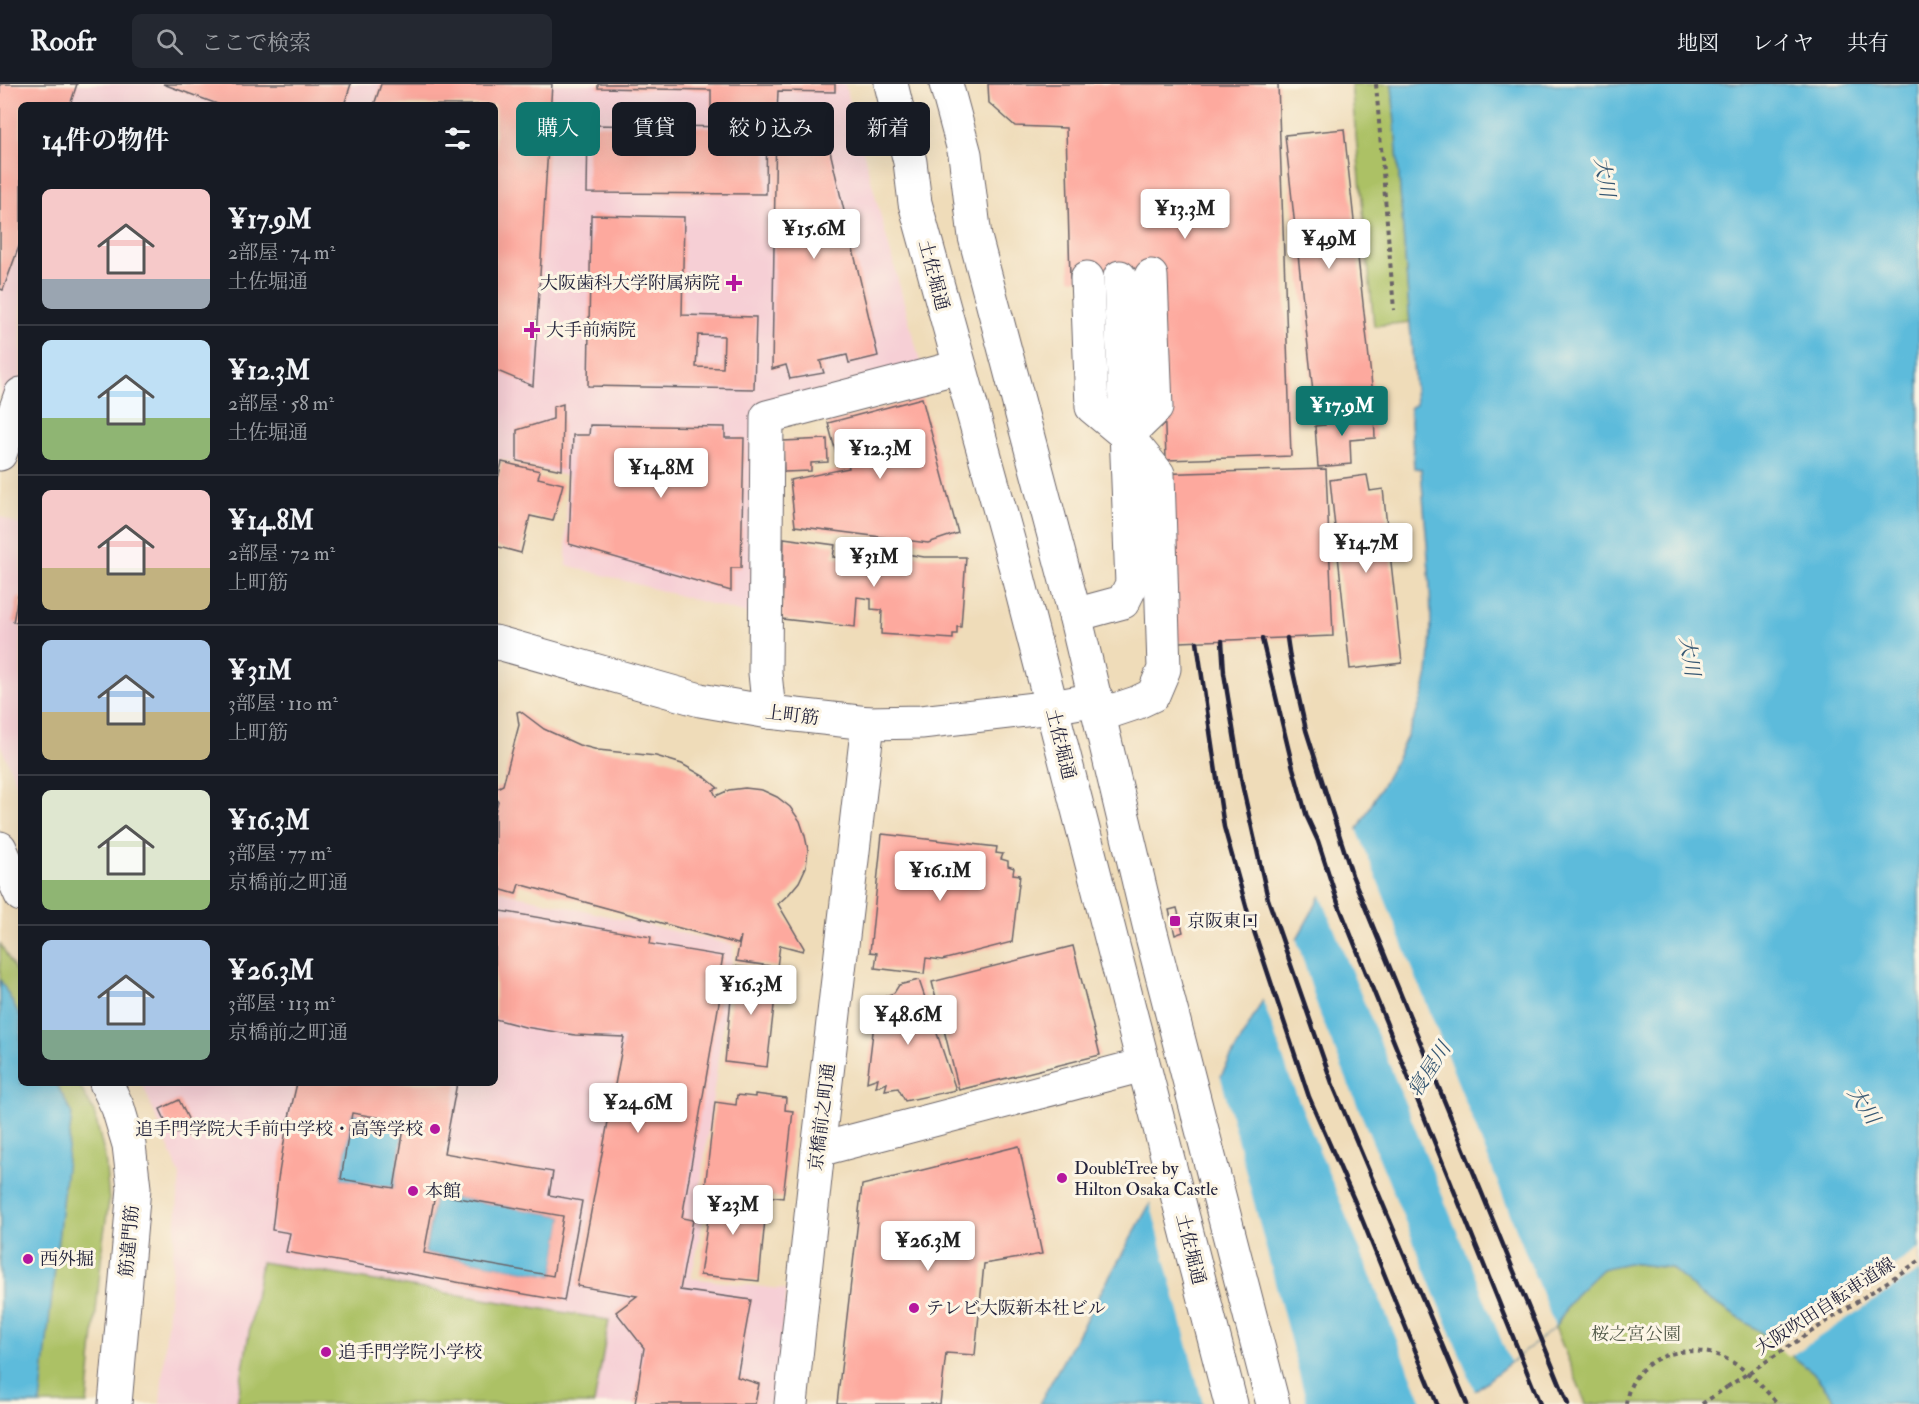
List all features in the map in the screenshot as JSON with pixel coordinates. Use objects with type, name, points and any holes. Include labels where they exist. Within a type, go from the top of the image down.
[{"type":"main road","name":"土佐堀通","points":[[891,84],[910,162],[915,203],[1015,565],[1231,1404]]},
{"type":"main road","points":[[946,84],[965,154],[975,237],[1076,615],[1189,1086],[1273,1404]]},
{"type":"main road","points":[[1076,615],[1123,602],[1132,584],[1127,436],[1156,408],[1136,276]]},
{"type":"main road","name":"上町筋","points":[[498,643],[700,700],[769,712],[868,723],[921,722],[1052,707],[1099,707],[1136,703],[1153,695],[1164,669],[1158,474],[1127,436],[1092,407],[1087,278]]},
{"type":"main road","points":[[769,712],[765,673],[767,417],[959,367]]},
{"type":"main road","points":[[18,403],[0,454],[18,463]]},
{"type":"main road","name":"京橋前之町通","points":[[790,1404],[868,723]]},
{"type":"main road","points":[[0,848],[18,888]]},
{"type":"main road","points":[[818,1150],[1143,1065]]},
{"type":"main road","name":"筋違門筋","points":[[107,1086],[118,1108],[129,1145],[134,1188],[115,1404]]},
{"type":"path","points":[[1376,84],[1394,310]]},
{"type":"path","name":"大阪吹田自転車道線","points":[[1702,1404],[1919,1260]]},
{"type":"path","name":"大阪吹田自転車道線","points":[[1626,1404],[1630,1384],[1646,1366],[1668,1355],[1685,1351],[1707,1353],[1732,1363],[1762,1386],[1778,1404]]},
{"type":"shaded area","name":"大阪歯科大学附属病院","points":[[0,84],[845,84],[850,102],[846,102],[846,156],[864,156],[921,365],[756,409],[754,616],[566,565],[567,476],[500,459],[498,466],[498,102],[18,102],[18,405],[0,396]]},
{"type":"shaded area","points":[[0,516],[18,525],[18,787],[0,744]]},
{"type":"shaded area","name":"追手門学院大手前中学校・高等学校","points":[[498,891],[734,945],[697,1213],[704,1217],[691,1278],[787,1290],[775,1404],[160,1404],[180,1175],[143,1086],[498,1086]]},
{"type":"green space","points":[[1351,84],[1392,84],[1410,322],[1374,326]]},
{"type":"green space","points":[[0,943],[18,976],[18,1086],[80,1086],[94,1112],[105,1157],[109,1201],[87,1404],[0,1404]]},
{"type":"green space","points":[[261,1262],[609,1320],[594,1404],[237,1404]]},
{"type":"green space","name":"桜之宮公園","points":[[1628,1263],[1671,1268],[1700,1294],[1755,1328],[1813,1372],[1838,1404],[1586,1404],[1555,1327],[1574,1296],[1602,1268]]},
{"type":"water","points":[[1392,84],[1919,84],[1919,1404],[1838,1404],[1813,1372],[1755,1328],[1700,1294],[1671,1268],[1628,1263],[1602,1269],[1574,1296],[1555,1327],[1458,1404],[1039,1404],[1396,760],[1415,717],[1426,684],[1431,624],[1429,571],[1421,469],[1414,468],[1410,408],[1416,404]]},
{"type":"water","name":"西外掘","points":[[0,979],[18,1012],[18,1086],[58,1086],[72,1113],[40,1404],[0,1404]]},
{"type":"water","points":[[352,1113],[405,1122],[394,1188],[341,1179]]},
{"type":"water","points":[[435,1194],[563,1216],[553,1276],[425,1253]]},
{"type":"pier","points":[[1355,824],[1555,1327],[1510,1362],[1319,891]]},
{"type":"pier","points":[[1295,934],[1319,1012],[1476,1394],[1463,1404],[1423,1404],[1291,1081],[1261,995]]},
{"type":"pier","points":[[1219,1070],[1307,1404],[1203,1404],[1149,1198]]},
{"type":"pier","points":[[1919,1249],[1919,1271],[1789,1357],[1773,1345]]},
{"type":"building","points":[[0,84],[77,84],[71,102],[18,102],[18,249],[3,290],[0,289]]},
{"type":"building","points":[[163,84],[351,84],[345,102],[212,102]]},
{"type":"building","points":[[381,84],[552,84],[551,102],[516,102],[516,156],[547,156],[533,386],[498,371],[498,102],[375,102]]},
{"type":"building","points":[[598,84],[835,84],[835,92],[778,91],[778,102],[711,102],[711,90],[598,88]]},
{"type":"building","points":[[988,84],[1278,84],[1291,456],[1166,460],[1160,275],[1070,279],[1066,128],[1015,126],[989,103]]},
{"type":"building","points":[[600,125],[612,125],[612,156],[696,156],[696,126],[708,127],[708,156],[766,156],[766,194],[587,193],[588,156],[600,156]]},
{"type":"building","points":[[1344,129],[1374,404],[1315,411],[1285,135]]},
{"type":"building","points":[[775,156],[831,156],[878,356],[849,363],[847,355],[820,361],[824,373],[790,379],[786,365],[772,369]]},
{"type":"building","points":[[591,215],[684,217],[682,315],[756,317],[754,389],[588,386]],"holes":[[[698,335],[724,336],[723,368],[696,367]]]},
{"type":"building","points":[[922,398],[958,533],[928,543],[795,526],[790,480],[849,468],[845,450],[836,453],[828,423]]},
{"type":"building","points":[[563,404],[562,470],[517,461],[517,430],[553,419],[553,407]]},
{"type":"building","points":[[1374,413],[1375,438],[1350,440],[1351,464],[1318,467],[1315,426],[1325,425],[1324,416]]},
{"type":"building","points":[[590,425],[725,427],[725,438],[744,438],[741,568],[731,568],[731,591],[569,544],[573,435],[589,435]]},
{"type":"building","points":[[827,439],[828,462],[811,463],[811,471],[784,472],[783,441]]},
{"type":"building","points":[[502,462],[540,471],[538,478],[563,484],[553,521],[530,516],[521,553],[498,547],[498,479]]},
{"type":"building","points":[[1326,469],[1333,636],[1155,643],[1151,474]]},
{"type":"building","points":[[1367,475],[1370,491],[1383,489],[1402,663],[1350,669],[1330,480]]},
{"type":"building","points":[[784,538],[835,545],[833,557],[847,558],[848,544],[924,557],[966,557],[961,627],[957,627],[957,634],[953,634],[953,639],[881,634],[882,610],[871,609],[871,599],[857,597],[855,627],[782,619]]},
{"type":"building","points":[[18,596],[18,623],[13,622]]},
{"type":"building","points":[[520,711],[544,729],[579,745],[598,750],[656,756],[682,764],[705,777],[718,788],[713,790],[716,796],[729,790],[745,788],[762,790],[777,797],[790,807],[800,821],[805,836],[808,850],[806,867],[799,882],[778,904],[804,948],[803,951],[780,945],[777,967],[736,961],[741,936],[738,944],[519,884],[516,894],[498,889],[498,788],[503,785],[519,725],[517,712]]},
{"type":"building","points":[[882,834],[997,847],[996,853],[1003,854],[1001,859],[1008,861],[1008,866],[1014,868],[1013,874],[1020,875],[1012,942],[942,960],[926,958],[924,974],[875,968],[877,953],[870,952]]},
{"type":"building","points":[[1177,908],[1183,932],[1175,935],[1169,910]]},
{"type":"building","points":[[498,911],[651,937],[650,944],[723,956],[716,996],[720,997],[682,1218],[693,1220],[680,1290],[751,1300],[737,1377],[759,1384],[755,1404],[635,1404],[644,1348],[616,1312],[637,1296],[577,1286],[624,1037],[575,1035],[525,1027],[498,1020]]},
{"type":"building","points":[[1073,946],[1100,1055],[959,1090],[932,982]]},
{"type":"building","points":[[734,966],[778,971],[767,1067],[725,1062]]},
{"type":"building","points":[[919,980],[956,1090],[905,1101],[898,1088],[885,1090],[887,1083],[876,1087],[878,1078],[867,1082],[877,999],[894,993],[899,985]]},
{"type":"building","name":"本館","points":[[296,1086],[456,1086],[444,1153],[553,1172],[549,1195],[582,1201],[564,1301],[286,1252],[290,1233],[272,1230],[278,1179]],"holes":[[[352,1113],[405,1122],[394,1188],[341,1179]],[[435,1194],[563,1216],[553,1276],[424,1253]]]},
{"type":"building","points":[[755,1094],[786,1098],[785,1110],[793,1111],[783,1198],[705,1188],[715,1102],[736,1105],[737,1095],[755,1097]]},
{"type":"building","points":[[179,1100],[195,1133],[188,1136],[185,1129],[172,1135],[160,1109]]},
{"type":"building","name":"テレビ大阪新本社ビル","points":[[1019,1146],[1042,1254],[984,1264],[975,1355],[946,1353],[940,1404],[837,1404],[862,1185]]},
{"type":"building","points":[[703,1192],[767,1199],[759,1281],[700,1275],[709,1212],[702,1211]]},
{"type":"railway","points":[[1287,638],[1306,730],[1352,875],[1568,1404]]},
{"type":"railway","points":[[1262,639],[1307,817],[1318,841],[1338,903],[1540,1404]]},
{"type":"railway","points":[[1222,641],[1224,673],[1242,784],[1268,899],[1332,1083],[1467,1404]]},
{"type":"railway","points":[[1197,642],[1224,827],[1248,913],[1309,1097],[1355,1202],[1437,1404]]},
{"type":"place","name":"大阪歯科大学附属病院","points":[[734,283]]},
{"type":"place","name":"大手前病院","points":[[532,330]]},
{"type":"place","name":"京阪東口","points":[[1175,921]]},
{"type":"place","name":"追手門学院大手前中学校・高等学校","points":[[435,1129]]},
{"type":"place","name":"DoubleTree by Hilton Osaka Castle","points":[[1062,1178]]},
{"type":"place","name":"本館","points":[[413,1191]]},
{"type":"place","name":"西外掘","points":[[28,1259]]},
{"type":"place","name":"テレビ大阪新本社ビル","points":[[914,1308]]},
{"type":"place","name":"追手門学院小学校","points":[[326,1352]]},
{"type":"water label","name":"大川","points":[[1605,177]]},
{"type":"water label","name":"大川","points":[[1690,656]]},
{"type":"water label","name":"寝屋川","points":[[1429,1069]]},
{"type":"water label","name":"大川","points":[[1864,1105]]}]
